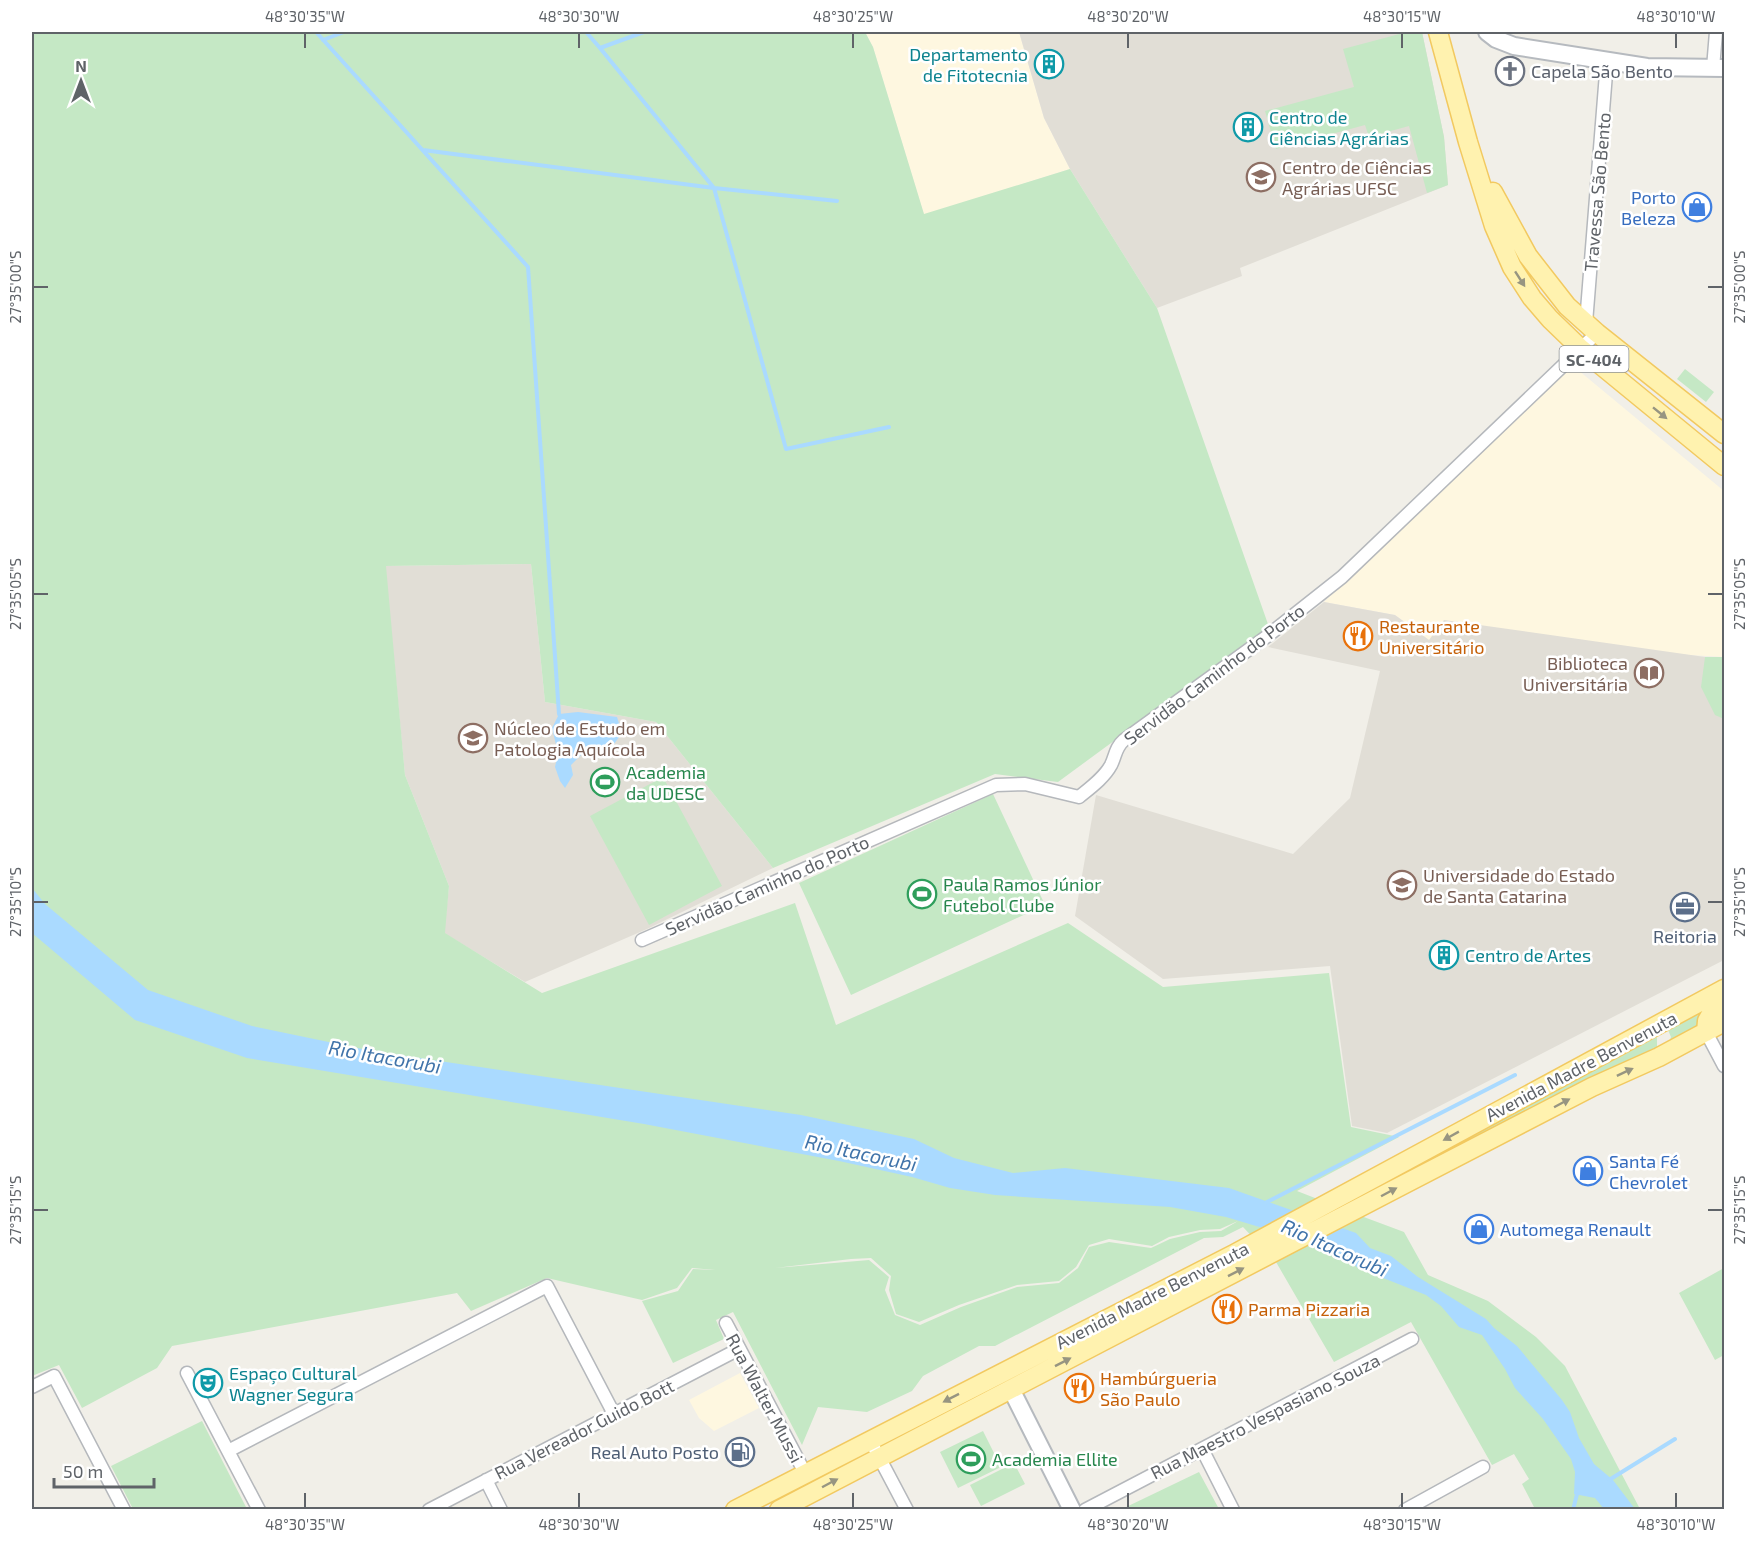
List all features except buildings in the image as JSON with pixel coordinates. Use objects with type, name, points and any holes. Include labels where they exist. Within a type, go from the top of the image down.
[{"type":"main road","name":"SC-404","points":[[1438,32],[1494,226],[1512,267],[1532,298],[1580,348],[1725,466]]},
{"type":"main road","points":[[1486,32],[1514,46],[1607,61],[1664,68],[1719,68]]},
{"type":"main road","name":"SC-404","points":[[1468,142],[1506,218],[1528,256],[1552,288],[1592,328],[1725,434]]},
{"type":"main road","points":[[1706,1032],[1707,1021],[1725,990]]},
{"type":"main road","name":"Avenida Madre Benvenuta","points":[[735,1509],[1234,1254],[1656,1025],[1725,990]]},
{"type":"main road","name":"Avenida Madre Benvenuta","points":[[780,1509],[1592,1087],[1659,1057],[1725,1022]]},
{"type":"main road","points":[[1656,1025],[1660,1037],[1659,1057]]},
{"type":"main road","points":[[1003,1371],[1072,1509]]},
{"type":"street","points":[[1716,32],[1719,68]]},
{"type":"street","name":"Travessa São Bento","points":[[1592,328],[1607,61]]},
{"type":"street","name":"Servidão Caminho do Porto","points":[[642,940],[996,785],[1024,784],[1079,797],[1105,774],[1111,765],[1115,749],[1124,740],[1266,637],[1342,577],[1580,348],[1592,328]]},
{"type":"street","points":[[1706,1032],[1725,1066]]},
{"type":"street","points":[[228,1451],[546,1286],[614,1414]]},
{"type":"street","name":"Rua Walter Mussi","points":[[726,1323],[805,1473]]},
{"type":"street","name":"Rua Maestro Vespasiano Souza","points":[[1085,1509],[1412,1339]]},
{"type":"street","name":"Rua Vereador Guido Bott","points":[[429,1509],[739,1349]]},
{"type":"street","points":[[187,1373],[259,1509]]},
{"type":"street","points":[[32,1387],[54,1376],[122,1509]]},
{"type":"street","points":[[870,1440],[907,1509]]},
{"type":"street","points":[[1202,1449],[1233,1509]]},
{"type":"street","points":[[1405,1509],[1483,1467]]},
{"type":"street","points":[[486,1480],[501,1509]]},
{"type":"shaded area","points":[[865,32],[1019,32],[1044,118],[1070,169],[924,215],[873,47]]},
{"type":"shaded area","name":"Centro de Ciências Agrárias UFSC","points":[[1019,32],[1422,32],[1444,137],[1448,185],[1240,268],[1242,276],[1157,308],[1070,169],[1044,118]]},
{"type":"shaded area","points":[[1572,365],[1724,491],[1724,657],[1429,640],[1395,615],[1324,602],[1460,474]]},
{"type":"shaded area","name":"Núcleo de Estudo em Patologia Aquícola","points":[[531,564],[545,702],[656,722],[773,868],[647,929],[525,982],[444,933],[449,886],[405,775],[385,566]]},
{"type":"shaded area","name":"Universidade do Estado de Santa Catarina","points":[[1324,602],[1395,615],[1429,640],[1444,620],[1705,657],[1724,657],[1724,960],[1387,1133],[1352,1126],[1330,966],[1163,979],[1075,916],[1096,795],[1293,854],[1350,798],[1380,671],[1268,647]]},
{"type":"shaded area","points":[[740,1373],[759,1408],[714,1431],[699,1418],[689,1400]]},
{"type":"green space","points":[[32,32],[865,32],[873,47],[924,214],[1070,169],[1157,308],[1269,627],[1058,782],[995,774],[773,868],[656,722],[545,702],[531,564],[386,566],[405,775],[449,886],[445,933],[542,993],[795,903],[836,1025],[1068,923],[1163,987],[1329,973],[1351,1127],[1399,1137],[1297,1191],[1338,1207],[1657,1037],[1657,1047],[1345,1210],[1404,1232],[1428,1275],[1488,1301],[1536,1337],[1565,1366],[1640,1509],[1535,1509],[1522,1484],[1529,1479],[1514,1454],[1492,1465],[1411,1322],[1334,1362],[1276,1262],[1243,1227],[1223,1237],[1204,1238],[995,1346],[979,1346],[923,1376],[912,1391],[867,1412],[818,1407],[802,1445],[733,1312],[716,1320],[724,1339],[673,1363],[642,1301],[678,1291],[693,1269],[715,1270],[692,1268],[677,1288],[642,1300],[547,1278],[471,1311],[457,1293],[172,1346],[157,1368],[82,1408],[59,1365],[32,1376]],"holes":[[[1238,1221],[1221,1231],[1200,1232],[1170,1239],[1151,1248],[1109,1242],[1089,1247],[1078,1268],[1059,1283],[1017,1287],[961,1307],[920,1325],[895,1315],[885,1290],[889,1277],[869,1260],[775,1268],[871,1258],[891,1276],[889,1290],[896,1314],[919,1322],[1017,1285],[1059,1281],[1076,1267],[1089,1245],[1109,1239],[1152,1246],[1169,1237],[1200,1230],[1220,1229]]]},
{"type":"green space","points":[[1407,32],[1422,32],[1444,137],[1448,185],[1427,193],[1409,126],[1369,137],[1365,125],[1276,149],[1265,111],[1354,87],[1343,49]]},
{"type":"green space","points":[[1685,369],[1714,392],[1706,402],[1677,379]]},
{"type":"green space","points":[[1705,657],[1724,657],[1724,719],[1715,715],[1701,687]]},
{"type":"green space","points":[[663,777],[722,886],[649,925],[590,816]]},
{"type":"green space","name":"Paula Ramos Júnior Futebol Clube","points":[[993,794],[1045,905],[851,995],[799,883]]},
{"type":"green space","points":[[1709,1007],[1699,1027],[1669,1043],[1671,1037],[1668,1030]]},
{"type":"green space","points":[[1724,1268],[1724,1355],[1715,1360],[1679,1293]]},
{"type":"green space","points":[[202,1421],[247,1509],[133,1509],[111,1466]]},
{"type":"green space","name":"Academia Ellite","points":[[983,1431],[1001,1467],[958,1488],[940,1452]]},
{"type":"green space","name":"Academia Ellite","points":[[1014,1463],[1025,1484],[981,1506],[970,1485]]},
{"type":"green space","points":[[1199,1472],[1219,1509],[1122,1509]]},
{"type":"water","points":[[578,712],[617,717],[622,733],[614,744],[603,746],[596,753],[584,752],[571,765],[573,775],[565,788],[555,767],[558,753],[552,728],[559,714]]},
{"type":"water","name":"Rio Itacorubi","points":[[32,888],[45,904],[148,990],[252,1026],[372,1051],[801,1115],[914,1139],[954,1158],[1013,1173],[1065,1168],[1229,1188],[1356,1233],[1370,1248],[1391,1256],[1418,1277],[1486,1319],[1517,1346],[1570,1412],[1579,1438],[1594,1464],[1613,1480],[1635,1509],[1604,1509],[1595,1498],[1574,1494],[1575,1472],[1571,1459],[1543,1419],[1515,1388],[1482,1335],[1459,1327],[1441,1306],[1426,1295],[1358,1268],[1326,1247],[1226,1217],[1170,1207],[995,1195],[950,1188],[839,1161],[644,1124],[247,1058],[135,1020],[32,933]]},
{"type":"waterway","points":[[316,32],[528,267],[559,714]]},
{"type":"waterway","points":[[323,40],[344,32]]},
{"type":"waterway","points":[[586,32],[600,48],[644,32]]},
{"type":"waterway","points":[[600,48],[714,188],[837,201]]},
{"type":"waterway","points":[[423,150],[714,188],[786,449],[889,427]]},
{"type":"waterway","points":[[1265,1203],[1515,1075]]},
{"type":"waterway","points":[[1609,1480],[1675,1439]]},
{"type":"waterway","points":[[1573,1510],[1578,1490]]},
{"type":"place","name":"Departamento de Fitotecnia","points":[[1049,64]]},
{"type":"place","name":"Capela São Bento","points":[[1510,71]]},
{"type":"place","name":"Centro de Ciências Agrárias","points":[[1248,127]]},
{"type":"place","name":"Centro de Ciências Agrárias UFSC","points":[[1261,177]]},
{"type":"place","name":"Porto Beleza","points":[[1697,207]]},
{"type":"place","name":"Restaurante Universitário","points":[[1358,636]]},
{"type":"place","name":"Biblioteca Universitária","points":[[1649,673]]},
{"type":"place","name":"Núcleo de Estudo em Patologia Aquícola","points":[[473,738]]},
{"type":"place","name":"Academia da UDESC","points":[[605,782]]},
{"type":"place","name":"Universidade do Estado de Santa Catarina","points":[[1402,885]]},
{"type":"place","name":"Paula Ramos Júnior Futebol Clube","points":[[922,894]]},
{"type":"place","name":"Reitoria","points":[[1685,907]]},
{"type":"place","name":"Centro de Artes","points":[[1444,955]]},
{"type":"place","name":"Santa Fé Chevrolet","points":[[1588,1171]]},
{"type":"place","name":"Automega Renault","points":[[1479,1229]]},
{"type":"place","name":"Parma Pizzaria","points":[[1227,1309]]},
{"type":"place","name":"Espaço Cultural Wagner Segura","points":[[208,1383]]},
{"type":"place","name":"Hambúrgueria São Paulo","points":[[1079,1388]]},
{"type":"place","name":"Real Auto Posto","points":[[740,1452]]},
{"type":"place","name":"Academia Ellite","points":[[971,1459]]}]
